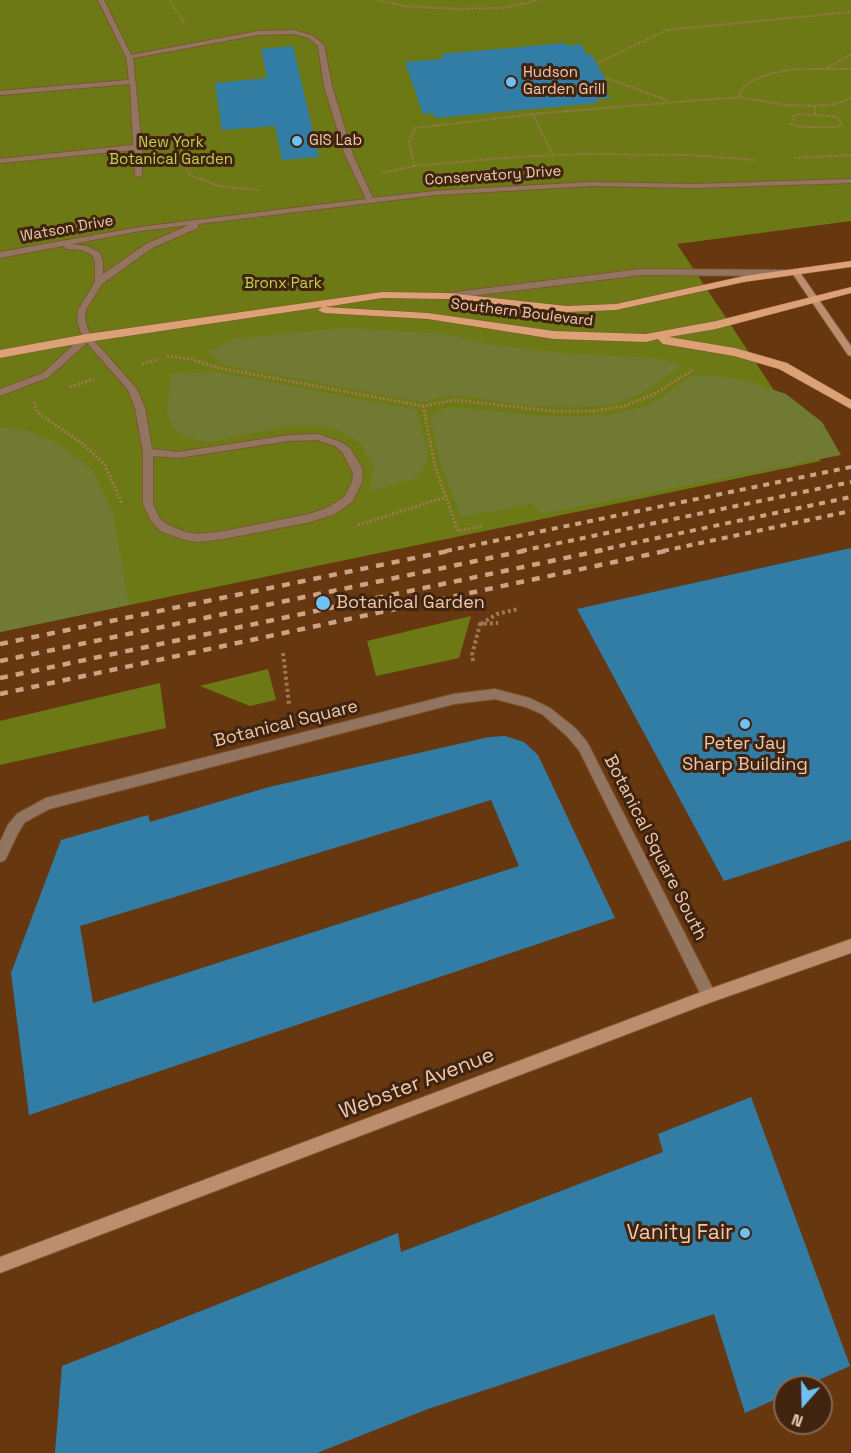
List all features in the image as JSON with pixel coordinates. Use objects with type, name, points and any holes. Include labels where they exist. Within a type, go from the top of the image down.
[{"type":"main road","name":"Southern Boulevard","points":[[0,354],[87,338],[382,295],[447,296],[567,309],[609,308],[744,279],[851,264]]},
{"type":"main road","points":[[796,273],[851,353]]},
{"type":"main road","name":"Southern Boulevard","points":[[292,308],[428,316],[554,335],[646,338],[716,325],[851,290]]},
{"type":"main road","points":[[646,338],[711,347],[767,361],[797,372],[851,405]]},
{"type":"main road","name":"Webster Avenue","points":[[0,1265],[710,996],[851,946]]},
{"type":"street","points":[[101,0],[129,57],[133,82],[139,175]]},
{"type":"street","points":[[129,57],[258,33],[294,32],[311,37],[321,45],[328,86],[350,155],[370,200]]},
{"type":"street","points":[[0,93],[133,82]]},
{"type":"street","points":[[0,161],[138,147]]},
{"type":"street","name":"Conservatory Drive","points":[[140,229],[435,193],[568,185],[694,186],[851,181]]},
{"type":"street","points":[[148,452],[178,455],[289,438],[318,438],[338,444],[346,450],[358,473],[353,492],[348,499],[321,514],[212,537],[185,537],[164,528],[152,514],[148,504],[148,452],[140,408],[132,389],[87,338],[81,320],[82,310],[99,282],[149,246],[207,220]]},
{"type":"street","name":"Watson Drive","points":[[0,255],[140,229]]},
{"type":"street","points":[[43,246],[73,246],[96,254],[99,261],[99,282]]},
{"type":"street","points":[[447,296],[641,272],[796,273]]},
{"type":"street","points":[[0,393],[46,375],[87,338]]},
{"type":"street","name":"Botanical Square","points":[[0,856],[21,818],[46,804],[475,695],[495,694],[529,703],[560,721]]},
{"type":"street","name":"Botanical Square South","points":[[560,721],[591,760],[710,996]]},
{"type":"path","points":[[377,0],[404,6],[457,9],[503,8],[539,0]]},
{"type":"path","points":[[598,63],[667,30],[851,12]]},
{"type":"path","points":[[826,69],[851,54]]},
{"type":"path","points":[[739,97],[746,85],[764,75],[795,69],[851,69]]},
{"type":"path","points":[[607,78],[670,102]]},
{"type":"path","points":[[414,166],[409,141],[415,128],[739,97],[815,106],[835,104],[851,98]]},
{"type":"path","points":[[793,105],[796,114]]},
{"type":"path","points":[[815,106],[815,114]]},
{"type":"path","points":[[796,114],[815,114],[832,116],[841,124],[836,127],[801,127],[791,124],[796,114]]},
{"type":"path","points":[[533,115],[553,155]]},
{"type":"path","points":[[359,176],[414,166],[553,155],[691,155],[754,160]]},
{"type":"path","points":[[789,158],[851,155]]},
{"type":"path","points":[[139,158],[177,158],[192,176],[219,186],[263,190]]},
{"type":"path","points":[[167,356],[190,359],[219,368],[423,406],[456,400],[551,411],[594,411],[625,406],[654,394],[687,372],[702,368]]},
{"type":"path","points":[[34,401],[37,412],[83,444]]},
{"type":"path","points":[[423,406],[435,466],[458,531],[483,526]]},
{"type":"path","points":[[473,661],[480,624],[497,614],[518,609]]},
{"type":"path","points":[[480,624],[498,623]]},
{"type":"path","points":[[283,653],[289,704]]},
{"type":"green space","name":"Bronx Park","points":[[0,0],[851,0],[851,221],[677,244],[821,461],[0,632]]},
{"type":"green space","points":[[343,328],[445,334],[494,345],[563,353],[654,358],[682,365],[648,390],[615,404],[575,407],[521,405],[472,397],[447,396],[423,402],[224,365],[208,353],[232,339]]},
{"type":"green space","points":[[217,372],[417,410],[428,454],[426,464],[416,478],[370,492],[373,465],[360,443],[339,431],[312,425],[285,427],[209,442],[185,437],[172,426],[167,410],[171,374]]},
{"type":"green space","points":[[712,375],[751,382],[786,394],[822,422],[841,455],[541,514],[533,504],[461,517],[442,469],[430,418],[439,410],[450,407],[554,417],[610,415],[648,406],[690,377]]},
{"type":"green space","points":[[0,427],[25,430],[56,442],[92,469],[113,513],[129,605],[0,632]]},
{"type":"green space","points":[[471,616],[459,658],[376,676],[367,641]]},
{"type":"green space","points":[[268,669],[276,700],[250,706],[200,686]]},
{"type":"green space","points":[[160,683],[166,728],[0,765],[0,721]]},
{"type":"building","name":"Hudson Garden Grill","points":[[566,43],[567,46],[581,44],[587,55],[592,55],[609,86],[604,87],[610,98],[596,99],[598,103],[435,118],[433,113],[423,114],[405,62],[443,59],[441,54]]},
{"type":"building","points":[[293,46],[319,157],[282,160],[275,126],[222,130],[215,83],[267,78],[261,49]]},
{"type":"building","name":"Peter Jay Sharp Building","points":[[851,548],[851,840],[724,881],[577,609]]},
{"type":"building","points":[[505,736],[524,742],[538,755],[615,918],[29,1115],[11,973],[61,840],[148,815],[150,822],[269,787],[489,737]],"holes":[[[491,800],[519,866],[93,1003],[80,926]]]},
{"type":"building","points":[[751,1097],[850,1366],[830,1375],[773,1375],[773,1400],[745,1413],[714,1314],[428,1409],[317,1453],[55,1453],[62,1366],[398,1233],[401,1252],[663,1152],[658,1134]]},
{"type":"railway","points":[[446,551],[851,467]]},
{"type":"railway","points":[[521,551],[851,482]]},
{"type":"railway","points":[[596,551],[851,497]]},
{"type":"railway","points":[[663,551],[851,511]]},
{"type":"railway","points":[[0,644],[453,550]]},
{"type":"railway","points":[[0,661],[528,550]]},
{"type":"railway","points":[[0,678],[603,550]]},
{"type":"railway","points":[[0,694],[670,550]]},
{"type":"place","name":"Hudson Garden Grill","points":[[511,82]]},
{"type":"place","name":"GIS Lab","points":[[297,141]]},
{"type":"place","name":"Botanical Garden","points":[[323,603]]},
{"type":"place","name":"Peter Jay Sharp Building","points":[[745,724]]},
{"type":"place","name":"Vanity Fair","points":[[745,1233]]},
{"type":"park label","name":"New York Botanical Garden","points":[[171,152]]}]
